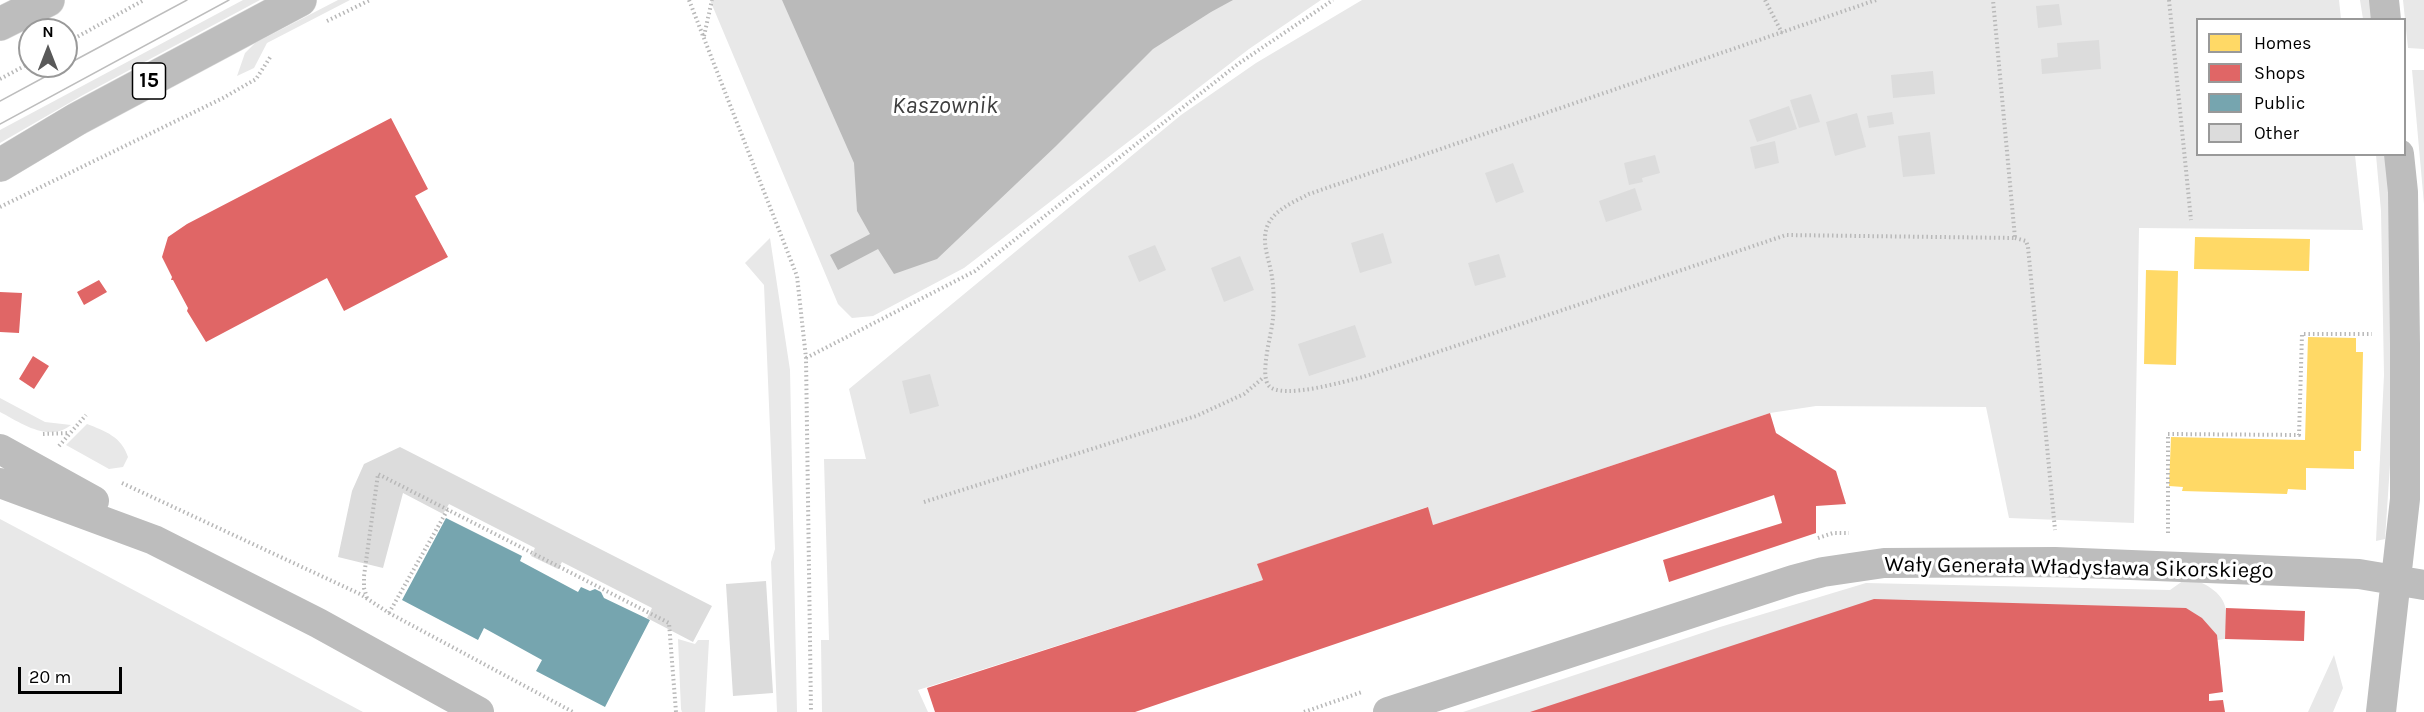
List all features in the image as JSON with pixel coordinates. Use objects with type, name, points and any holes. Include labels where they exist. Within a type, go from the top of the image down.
[{"type":"main road","points":[[0,24],[48,0]]},
{"type":"main road","name":"15","points":[[0,165],[77,119],[300,0]]},
{"type":"street","points":[[2384,0],[2386,18]]},
{"type":"street","points":[[2381,712],[2411,583],[2405,499],[2403,192],[2399,156]]},
{"type":"street","points":[[0,449],[118,514],[154,540]]},
{"type":"street","points":[[0,483],[154,540],[318,623],[479,712]]},
{"type":"street","name":"Wały Generała Władysława Sikorskiego","points":[[1388,712],[1793,580],[1849,567],[1884,563],[2055,562],[2360,574],[2411,583]]},
{"type":"path","points":[[78,36],[144,0]]},
{"type":"path","points":[[689,0],[798,276],[806,358],[811,712]]},
{"type":"path","points":[[703,37],[712,0]]},
{"type":"path","points":[[806,358],[975,271],[1238,64],[1333,0]]},
{"type":"path","points":[[1765,0],[1782,33]]},
{"type":"path","points":[[1876,0],[1309,194],[1279,211],[1268,225],[1265,234],[1272,278],[1273,320],[1264,376],[1269,386],[1292,392],[1363,377],[1786,235],[2016,238],[2025,241],[2028,247],[2056,537]]},
{"type":"path","points":[[1993,0],[2016,238]]},
{"type":"path","points":[[2169,0],[2191,220]]},
{"type":"path","points":[[0,79],[18,69]]},
{"type":"path","points":[[0,207],[234,91]]},
{"type":"path","points":[[2168,533],[2168,434],[2299,435],[2302,334],[2375,334]]},
{"type":"path","points":[[924,502],[1196,416],[1244,394],[1264,376]]},
{"type":"path","points":[[55,452],[86,415]]},
{"type":"path","points":[[36,435],[69,433]]},
{"type":"path","points":[[367,598],[364,576],[378,474],[669,623],[676,712]]},
{"type":"path","points":[[113,478],[367,598],[389,613],[573,712]]},
{"type":"path","points":[[389,613],[448,509]]},
{"type":"shaded area","points":[[243,0],[260,0],[83,95],[0,143],[0,130]]},
{"type":"shaded area","points":[[338,0],[350,0],[267,43],[254,68],[237,76],[245,53],[255,43]]},
{"type":"shaded area","name":"Kaszownik","points":[[710,0],[1321,0],[1249,49],[964,268],[873,316],[852,318],[838,304]]},
{"type":"shaded area","points":[[1362,0],[2339,0],[2341,18],[2196,18],[2196,156],[2355,156],[2363,230],[2139,228],[2134,523],[2009,518],[1986,407],[1816,406],[1770,413],[1433,525],[1427,507],[1258,564],[1263,580],[918,690],[928,712],[822,712],[821,640],[829,640],[824,459],[866,459],[849,389],[1181,115],[1256,63]]},
{"type":"shaded area","points":[[2360,0],[2373,0],[2376,18],[2363,18]]},
{"type":"shaded area","points":[[2403,0],[2424,0],[2424,49],[2408,48]]},
{"type":"shaded area","points":[[2412,70],[2424,70],[2424,204]]},
{"type":"shaded area","points":[[2376,156],[2388,156],[2396,375],[2385,539],[2376,541],[2384,375],[2381,211]]},
{"type":"shaded area","points":[[770,238],[790,370],[797,712],[777,712],[771,562],[775,549],[764,285],[745,263]]},
{"type":"shaded area","points":[[0,398],[45,422],[71,425],[54,432],[44,432],[26,426],[0,412]]},
{"type":"shaded area","points":[[87,424],[106,432],[122,444],[128,457],[123,467],[109,469],[66,445]]},
{"type":"shaded area","points":[[0,519],[363,712],[0,712]]},
{"type":"shaded area","points":[[2187,578],[2211,588],[2224,603],[2227,617],[2225,639],[2217,640],[2221,671],[1915,665],[1747,712],[1463,712],[1720,627],[1866,583],[2170,590]]},
{"type":"shaded area","points":[[678,639],[695,644],[698,640],[709,640],[705,712],[682,712]]},
{"type":"shaded area","points":[[2334,655],[2343,688],[2333,712],[2308,712]]},
{"type":"water","name":"Kaszownik","points":[[782,0],[1233,0],[1153,49],[1056,146],[937,259],[894,274],[878,249],[838,270],[830,255],[870,234],[857,211],[854,163]]},
{"type":"building: Homes","points":[[2195,237],[2310,239],[2309,271],[2194,269]]},
{"type":"building: Homes","points":[[2146,270],[2178,271],[2176,365],[2144,364]]},
{"type":"building: Homes","points":[[2308,337],[2356,338],[2356,352],[2363,352],[2361,451],[2354,451],[2354,469],[2306,468],[2306,490],[2288,489],[2287,494],[2182,491],[2183,487],[2169,486],[2171,437],[2305,440]]},
{"type":"building: Shops","points":[[391,118],[428,189],[415,196],[448,257],[344,311],[327,278],[206,342],[187,311],[188,308],[171,280],[172,277],[162,257],[168,237],[187,224]]},
{"type":"building: Shops","points":[[99,280],[107,292],[84,305],[77,292]]},
{"type":"building: Shops","points":[[0,292],[22,293],[19,333],[0,332]]},
{"type":"building: Shops","points":[[33,356],[49,366],[34,389],[19,379]]},
{"type":"building: Shops","points":[[1770,413],[1776,433],[1836,471],[1846,504],[1816,506],[1816,533],[1669,582],[1663,560],[1782,523],[1774,495],[1135,712],[935,712],[927,688],[1263,580],[1257,564],[1428,507],[1433,525]]},
{"type":"building: Shops","points":[[1874,599],[2186,608],[2202,618],[2217,635],[2223,692],[2209,694],[2209,701],[2223,700],[2225,712],[1530,712]]},
{"type":"building: Shops","points":[[2226,608],[2305,611],[2304,641],[2225,639]]},
{"type":"building: Public","points":[[446,518],[522,556],[520,561],[578,592],[581,587],[590,591],[595,589],[601,592],[604,598],[650,620],[605,707],[536,671],[542,660],[484,628],[478,640],[402,600]]},
{"type":"building: Other","points":[[2059,4],[2062,25],[2038,28],[2036,6]]},
{"type":"building: Other","points":[[2099,40],[2101,69],[2042,74],[2041,59],[2058,57],[2057,43]]},
{"type":"building: Other","points":[[1933,71],[1935,94],[1893,98],[1891,75]]},
{"type":"building: Other","points":[[1811,94],[1820,122],[1799,128],[1790,100]]},
{"type":"building: Other","points":[[1789,106],[1797,129],[1757,142],[1749,120]]},
{"type":"building: Other","points":[[1892,112],[1894,124],[1869,128],[1867,116]]},
{"type":"building: Other","points":[[1857,113],[1866,147],[1835,156],[1826,122]]},
{"type":"building: Other","points":[[1930,132],[1935,174],[1903,177],[1898,136]]},
{"type":"building: Other","points":[[1775,141],[1779,163],[1755,169],[1750,147]]},
{"type":"building: Other","points":[[1655,155],[1660,173],[1642,178],[1643,182],[1629,185],[1624,163]]},
{"type":"building: Other","points":[[1513,163],[1524,192],[1496,203],[1485,173]]},
{"type":"building: Other","points":[[1635,188],[1642,210],[1606,222],[1599,201]]},
{"type":"building: Other","points":[[1383,233],[1392,263],[1360,273],[1351,243]]},
{"type":"building: Other","points":[[1155,245],[1166,270],[1139,282],[1128,256]]},
{"type":"building: Other","points":[[1499,254],[1506,277],[1475,286],[1468,263]]},
{"type":"building: Other","points":[[1240,256],[1254,290],[1224,302],[1211,268]]},
{"type":"building: Other","points":[[1355,325],[1366,357],[1309,376],[1298,344]]},
{"type":"building: Other","points":[[930,374],[939,406],[910,414],[902,381]]},
{"type":"building: Other","points":[[400,447],[712,606],[693,642],[647,618],[652,608],[562,562],[558,569],[531,556],[535,548],[449,504],[443,514],[403,493],[383,568],[338,557],[352,491],[364,464]]},
{"type":"building: Other","points":[[766,581],[773,693],[733,696],[726,584]]},
{"type":"tram line","points":[[78,59],[187,0]]},
{"type":"tram line","points":[[0,124],[229,0]]},
{"type":"tram line","points":[[0,101],[43,78]]}]
